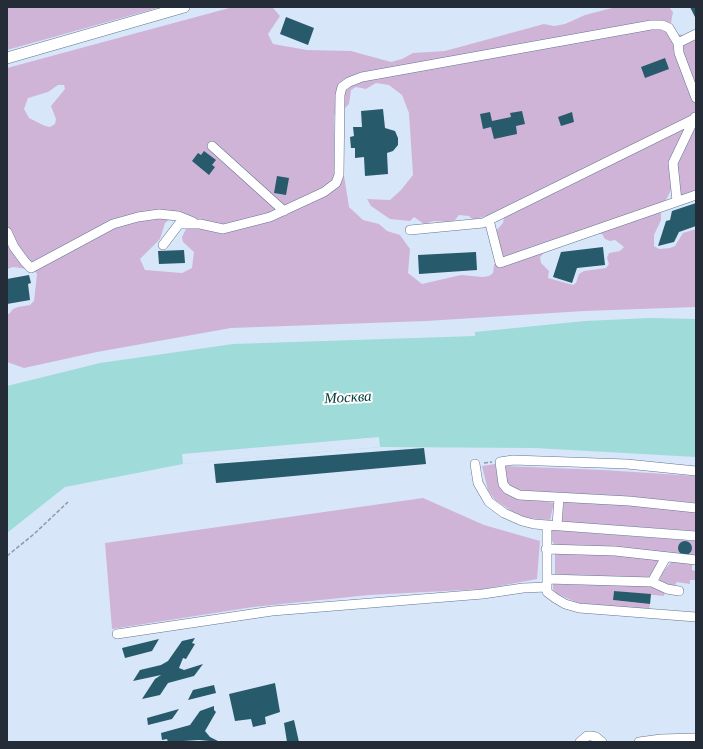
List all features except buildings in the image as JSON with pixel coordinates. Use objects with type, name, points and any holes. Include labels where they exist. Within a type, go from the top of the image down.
[{"type":"main road","points":[[7,58],[184,7]]},
{"type":"street","points":[[7,232],[18,252],[31,268],[113,224],[138,217],[158,214],[178,216],[200,224],[223,229],[270,218],[324,192],[336,183],[339,175],[340,95],[342,87],[349,82],[370,76],[651,24],[662,25],[669,28],[678,43],[679,53],[696,98]]},
{"type":"street","points":[[678,43],[696,34]]},
{"type":"street","points":[[677,201],[674,163],[695,116]]},
{"type":"street","points":[[410,230],[483,223],[695,116]]},
{"type":"street","points":[[212,146],[284,211]]},
{"type":"street","points":[[489,220],[500,263],[696,195]]},
{"type":"street","points":[[163,245],[179,224],[200,224]]},
{"type":"street","points":[[696,471],[627,464],[513,460],[500,462],[503,484],[512,492],[519,495],[629,501],[696,508]]},
{"type":"street","points":[[474,464],[478,483],[486,497],[496,508],[522,521],[557,526],[696,536]]},
{"type":"street","points":[[557,526],[559,498]]},
{"type":"street","points":[[547,525],[547,592],[555,598],[565,604],[579,608],[696,617]]},
{"type":"street","points":[[546,549],[615,551],[696,560]]},
{"type":"street","points":[[652,582],[666,557]]},
{"type":"street","points":[[116,634],[272,611],[483,594],[547,583],[652,582],[667,589],[679,591]]},
{"type":"street","points":[[580,742],[587,736],[591,736],[596,737],[602,742]]},
{"type":"street","points":[[639,742],[661,739],[696,738]]},
{"type":"path","points":[[474,464],[500,462]]},
{"type":"path","points":[[7,556],[34,534],[68,502]]},
{"type":"shaded area","points":[[7,7],[161,7],[7,50]]},
{"type":"shaded area","points":[[233,7],[273,8],[280,16],[268,34],[273,44],[307,50],[351,51],[391,62],[402,59],[413,53],[445,51],[544,24],[554,26],[565,24],[585,15],[616,7],[669,7],[673,12],[671,23],[673,34],[685,35],[696,33],[696,193],[685,197],[679,195],[676,191],[671,190],[666,200],[661,203],[661,220],[654,235],[654,246],[659,249],[675,246],[683,233],[696,229],[696,307],[584,311],[426,321],[231,328],[97,352],[24,368],[7,362],[7,314],[9,314],[13,309],[30,305],[34,301],[37,274],[34,270],[13,267],[7,269],[7,68]],"holes":[[[376,83],[389,85],[402,95],[409,113],[413,175],[401,190],[390,200],[367,199],[371,206],[390,219],[410,221],[414,217],[424,224],[434,221],[450,222],[455,220],[459,215],[469,216],[473,220],[489,215],[504,218],[503,223],[496,231],[500,256],[494,265],[493,273],[489,276],[483,277],[461,275],[422,284],[408,273],[410,249],[400,235],[387,231],[379,224],[363,220],[349,207],[342,163],[337,162],[334,157],[334,115],[339,114],[349,104],[351,90],[356,87],[366,89]],[[58,85],[64,85],[65,89],[51,106],[56,119],[55,124],[50,127],[29,118],[24,109],[28,98],[48,92]],[[169,220],[186,222],[187,227],[182,237],[183,242],[194,252],[192,268],[182,273],[145,270],[140,259],[160,239],[165,223]],[[597,234],[602,234],[605,239],[610,241],[615,240],[624,247],[620,251],[609,253],[607,258],[609,264],[606,268],[584,271],[579,274],[576,283],[573,285],[548,278],[549,271],[541,263],[540,257],[549,250]]]},
{"type":"shaded area","points":[[495,464],[500,485],[510,496],[554,503],[550,520],[527,518],[516,514],[495,500],[488,490],[482,466]]},
{"type":"shaded area","points":[[505,466],[696,476],[696,503],[608,495],[522,492],[512,488],[507,481]]},
{"type":"shaded area","points":[[423,498],[484,525],[540,541],[537,579],[484,589],[369,595],[253,607],[112,629],[105,543]]},
{"type":"shaded area","points":[[564,500],[688,509],[696,513],[696,531],[562,522]]},
{"type":"shaded area","points":[[552,530],[696,541],[696,554],[691,557],[555,545],[552,541]]},
{"type":"shaded area","points":[[578,552],[660,559],[660,562],[648,579],[595,578],[555,574],[555,553]]},
{"type":"shaded area","points":[[672,561],[692,564],[692,570],[696,571],[696,580],[690,580],[690,584],[677,582],[674,587],[659,582],[662,573]]},
{"type":"shaded area","points":[[553,584],[648,586],[665,590],[664,596],[614,591],[613,600],[650,604],[649,610],[578,603],[557,594],[553,589]]},
{"type":"water","name":"Москва","points":[[650,318],[696,319],[696,457],[535,448],[380,447],[183,464],[65,487],[7,533],[7,386],[100,363],[233,344],[475,336],[475,332],[585,321]]},
{"type":"pier","points":[[379,437],[380,447],[183,464],[182,454]]}]
